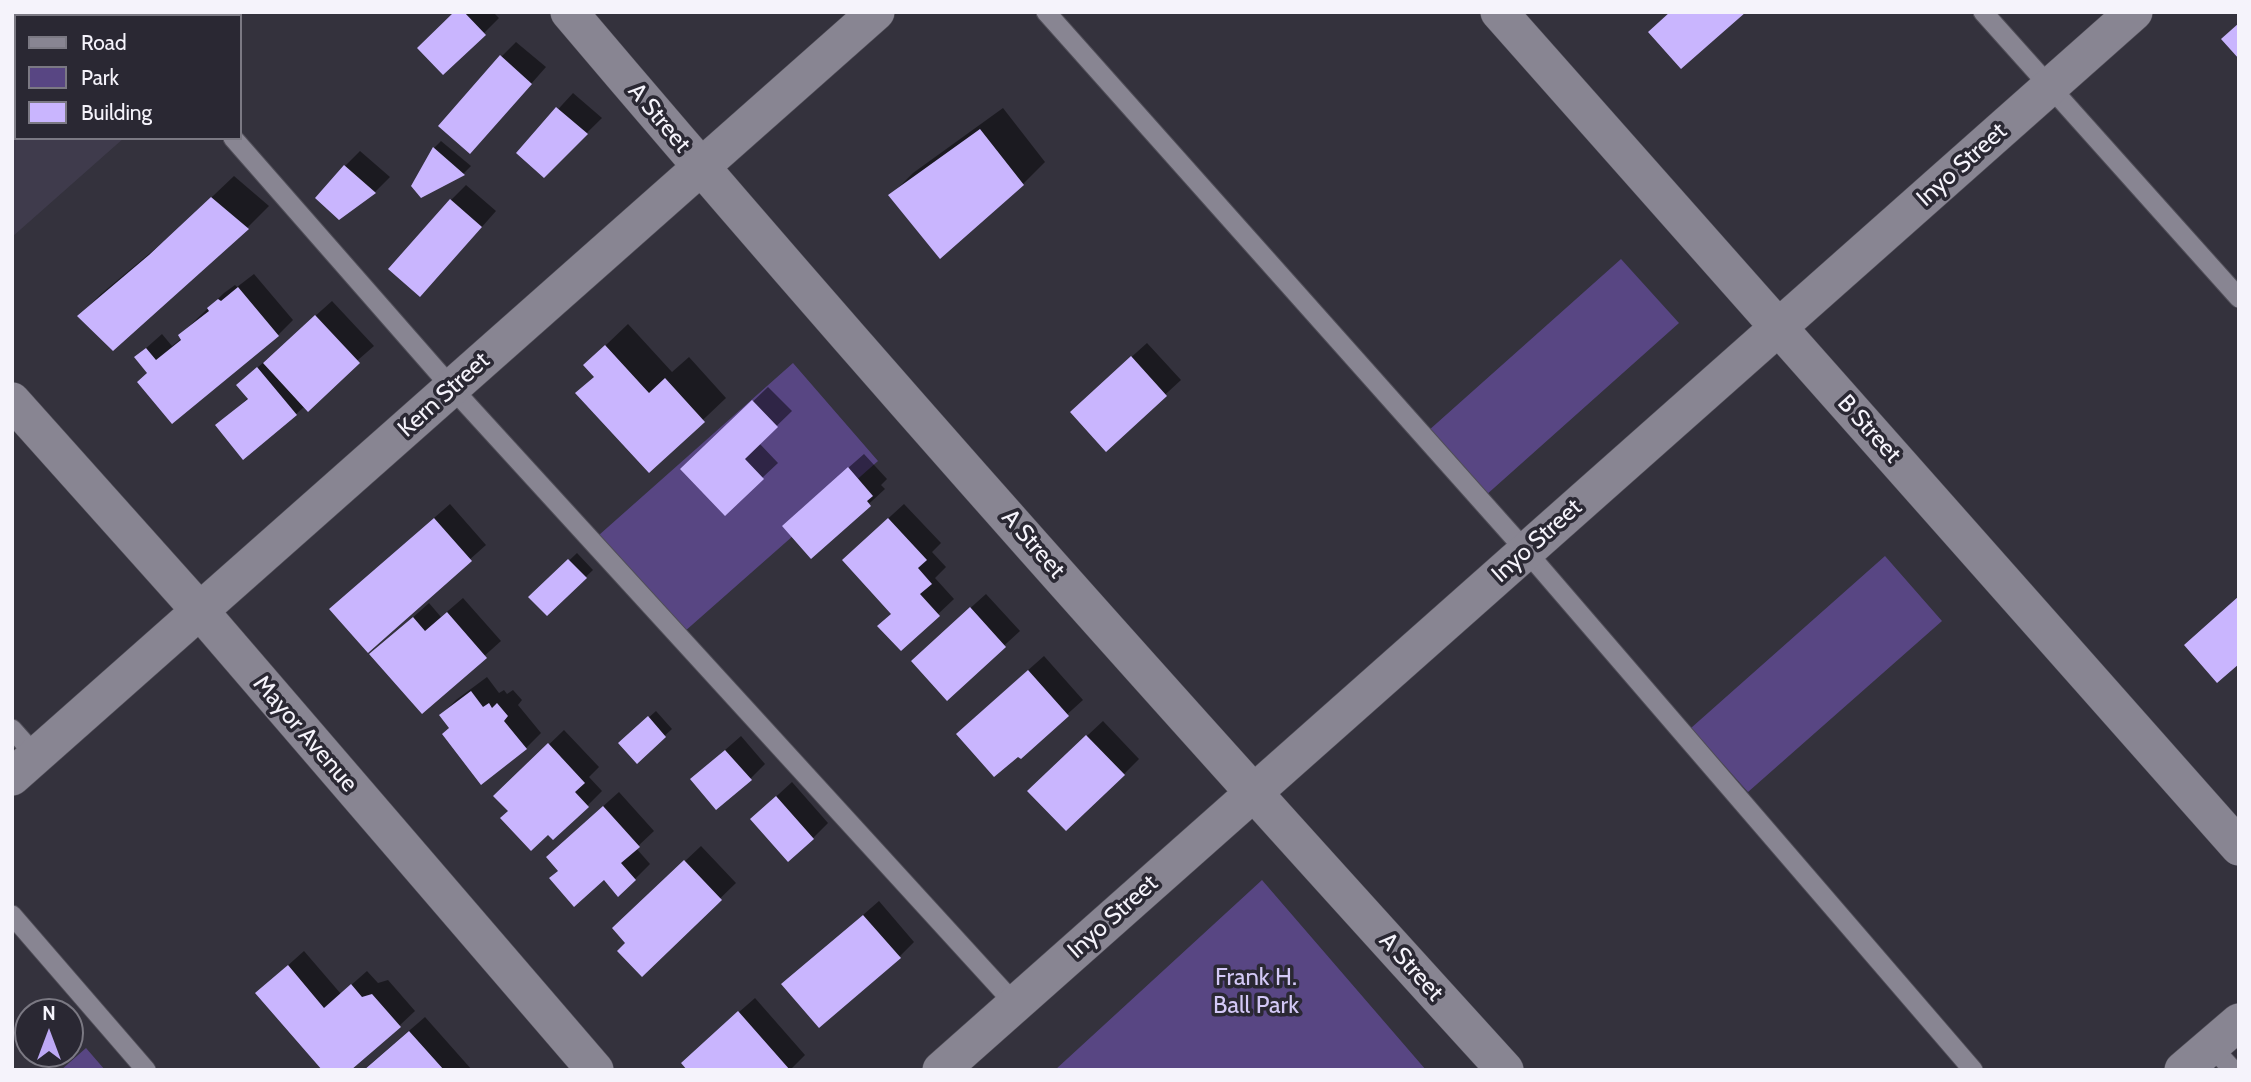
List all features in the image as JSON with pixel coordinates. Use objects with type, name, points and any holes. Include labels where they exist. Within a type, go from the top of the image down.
[{"type":"street","name":"A Street","points":[[569,12],[701,168],[1253,793],[1505,1070]]},
{"type":"street","name":"Kern Street","points":[[24,767],[876,12]]},
{"type":"street","name":"B Street","points":[[1499,12],[2239,846]]},
{"type":"street","name":"Inyo Street","points":[[941,1070],[2134,12]]},
{"type":"street","name":"Mayor Avenue","points":[[12,401],[200,611],[594,1070]]},
{"type":"street","points":[[2183,1070],[2222,1058],[2239,1022]]},
{"type":"lane","points":[[1046,12],[1526,551],[1973,1070]]},
{"type":"lane","points":[[1983,12],[2239,298]]},
{"type":"lane","points":[[235,140],[452,388],[1015,1004]]},
{"type":"lane","points":[[12,729],[24,767]]},
{"type":"lane","points":[[12,915],[146,1070]]},
{"type":"shaded area","points":[[12,12],[91,12],[92,14],[14,14],[14,140],[122,140],[12,237]]},
{"type":"green space","points":[[1621,259],[1679,323],[1485,496],[1428,431]]},
{"type":"green space","points":[[793,363],[878,461],[684,632],[599,535]]},
{"type":"green space","points":[[1885,556],[1942,621],[1748,792],[1691,728]]},
{"type":"green space","name":"Frank H. Ball Park","points":[[1262,880],[1426,1070],[1055,1070]]},
{"type":"green space","points":[[86,1048],[105,1070],[61,1070],[84,1068]]},
{"type":"building","points":[[176,12],[214,12],[212,14]]},
{"type":"building","points":[[454,12],[464,12],[486,35],[443,75],[417,48]]},
{"type":"building","points":[[1670,12],[1746,12],[1681,69],[1648,32]]},
{"type":"building","points":[[2239,23],[2239,59],[2221,39]]},
{"type":"building","points":[[500,55],[532,84],[470,154],[438,126]]},
{"type":"building","points":[[556,107],[588,134],[544,178],[516,153]]},
{"type":"building","points":[[980,129],[1024,185],[940,259],[888,195]]},
{"type":"building","points":[[433,147],[465,175],[421,198],[411,186]]},
{"type":"building","points":[[344,165],[376,193],[339,220],[315,198]]},
{"type":"building","points":[[211,197],[249,229],[113,351],[77,316],[149,255]]},
{"type":"building","points":[[450,199],[482,227],[420,297],[388,269]]},
{"type":"building","points":[[238,287],[279,336],[172,424],[137,382],[147,373],[134,357],[146,348],[156,360],[181,340],[178,335],[209,311],[207,308]]},
{"type":"building","points":[[315,315],[360,363],[308,412],[263,363]]},
{"type":"building","points":[[605,345],[649,393],[665,378],[705,422],[649,473],[575,393],[594,377],[583,365]]},
{"type":"building","points":[[1131,356],[1167,396],[1106,452],[1070,412]]},
{"type":"building","points":[[257,367],[297,415],[243,460],[215,425],[248,399],[236,385]]},
{"type":"building","points":[[752,400],[778,427],[745,459],[764,479],[725,516],[680,469]]},
{"type":"building","points":[[848,467],[873,496],[867,501],[871,506],[811,559],[782,526]]},
{"type":"building","points":[[434,518],[472,561],[368,653],[329,609]]},
{"type":"building","points":[[888,518],[927,560],[918,568],[932,584],[920,594],[940,616],[901,651],[877,626],[891,614],[842,560]]},
{"type":"building","points":[[568,559],[587,578],[547,616],[528,597]]},
{"type":"building","points":[[2239,596],[2239,664],[2217,683],[2184,645]]},
{"type":"building","points":[[970,607],[1006,647],[947,701],[911,661]]},
{"type":"building","points":[[447,612],[487,658],[422,714],[369,654],[413,617],[425,631]]},
{"type":"building","points":[[1028,670],[1069,716],[1021,759],[1018,757],[994,777],[956,734]]},
{"type":"building","points":[[471,691],[483,707],[489,703],[492,708],[497,703],[508,716],[504,721],[527,749],[481,785],[442,734],[449,728],[439,715]]},
{"type":"building","points":[[648,716],[666,737],[637,764],[618,743]]},
{"type":"building","points":[[1086,735],[1125,775],[1066,831],[1027,791]]},
{"type":"building","points":[[548,743],[585,783],[575,792],[589,807],[553,840],[548,835],[531,851],[500,818],[508,811],[493,796]]},
{"type":"building","points":[[725,750],[752,780],[716,810],[690,779]]},
{"type":"building","points":[[776,796],[814,839],[788,862],[750,819]]},
{"type":"building","points":[[603,806],[640,847],[621,863],[636,880],[618,897],[604,880],[574,907],[549,878],[558,871],[546,857]]},
{"type":"building","points":[[684,860],[722,900],[642,977],[617,951],[625,943],[612,928]]},
{"type":"building","points":[[863,915],[901,958],[819,1028],[781,984]]},
{"type":"building","points":[[288,965],[324,1008],[351,984],[362,997],[372,994],[401,1027],[351,1070],[322,1070],[255,993]]},
{"type":"building","points":[[738,1011],[790,1070],[687,1070],[681,1063]]},
{"type":"building","points":[[409,1031],[444,1070],[364,1070]]}]
